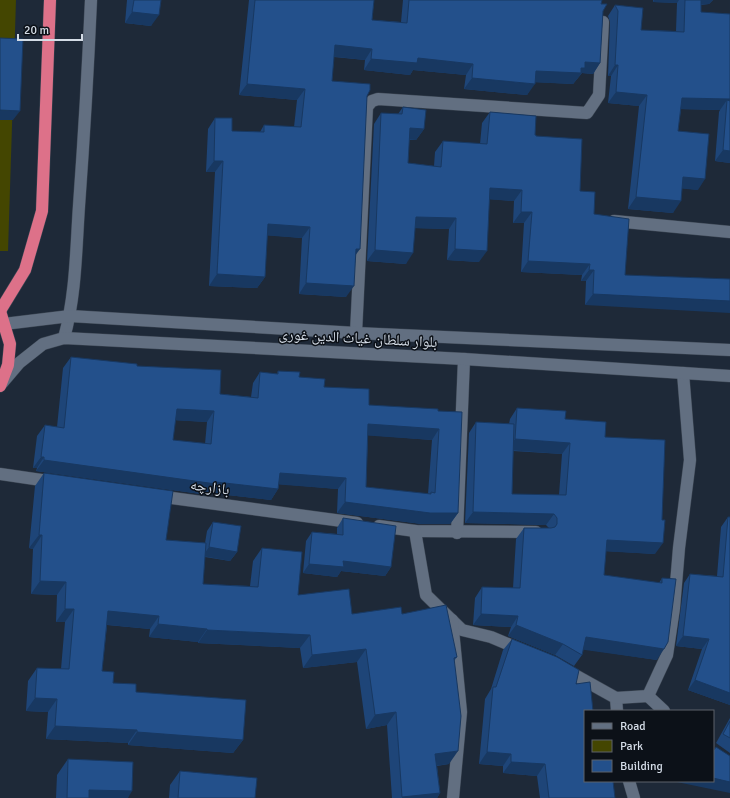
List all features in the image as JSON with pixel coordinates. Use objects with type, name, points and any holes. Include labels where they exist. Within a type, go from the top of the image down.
[{"type":"highway","points":[[1,385],[8,364],[10,344],[0,311],[25,270],[42,211],[50,0]]},
{"type":"street","points":[[64,338],[70,316],[79,207],[91,0]]},
{"type":"street","points":[[356,333],[367,107],[372,101],[378,99],[587,113],[600,96],[603,22]]},
{"type":"street","points":[[599,220],[730,232]]},
{"type":"street","points":[[4,324],[70,316],[356,333],[730,350]]},
{"type":"street","name":"بلوار سلطان غیاث الدین غوری","points":[[1,385],[18,363],[43,344],[64,338],[730,376]]},
{"type":"street","points":[[457,533],[464,360]]},
{"type":"street","points":[[648,696],[668,655],[674,608],[679,548],[690,460],[683,373]]},
{"type":"street","points":[[0,474],[63,483]]},
{"type":"street","name":"بازارچه","points":[[149,495],[415,531],[457,533],[543,532]]},
{"type":"street","points":[[415,531],[426,595],[462,630],[491,637],[532,654]]},
{"type":"street","points":[[452,620],[461,712],[453,798]]},
{"type":"street","points":[[552,662],[616,698],[648,696],[663,710]]},
{"type":"street","points":[[616,698],[617,710]]},
{"type":"street","points":[[629,782],[634,798]]},
{"type":"green space","points":[[0,0],[16,0],[8,251],[0,251]]},
{"type":"building","points":[[134,0],[161,0],[159,15],[132,12]]},
{"type":"building","points":[[255,0],[374,0],[372,20],[407,23],[409,0],[602,0],[601,4],[607,4],[603,11],[600,63],[585,62],[585,68],[581,68],[581,73],[536,71],[535,84],[472,78],[473,64],[418,58],[417,63],[371,59],[372,49],[335,45],[332,81],[370,84],[370,90],[367,96],[360,249],[356,249],[354,286],[306,283],[310,227],[268,224],[265,277],[217,274],[223,161],[214,161],[215,118],[232,118],[232,131],[264,132],[264,125],[301,127],[305,89],[247,84]]},
{"type":"building","points":[[685,0],[701,0],[701,12],[730,14],[730,99],[682,98],[678,131],[709,134],[705,179],[683,177],[681,201],[636,197],[647,95],[616,92],[618,65],[615,65],[618,11],[615,5],[643,8],[641,30],[684,32]]},
{"type":"building","points":[[0,38],[23,39],[20,111],[0,110]]},
{"type":"building","points":[[727,100],[730,101],[730,151],[723,150]]},
{"type":"building","points":[[403,107],[426,110],[424,129],[410,128],[408,163],[441,167],[443,141],[487,144],[490,112],[536,116],[536,136],[582,139],[580,191],[595,192],[594,214],[629,219],[625,275],[730,279],[730,301],[593,294],[594,270],[589,270],[590,264],[528,261],[532,212],[521,212],[522,190],[490,188],[487,251],[455,249],[456,218],[416,217],[413,253],[375,250],[381,113],[402,114]]},
{"type":"building","points":[[71,357],[137,364],[137,366],[221,370],[220,394],[258,398],[260,372],[278,374],[278,371],[300,372],[299,377],[325,379],[324,387],[369,389],[369,405],[462,412],[458,513],[430,513],[345,502],[346,478],[280,473],[278,489],[216,482],[216,484],[44,460],[44,457],[41,457],[45,425],[64,428]],"holes":[[[177,409],[214,411],[211,444],[173,440]],[[368,424],[439,429],[435,493],[431,492],[431,494],[366,487]]]},
{"type":"building","points":[[517,408],[566,411],[565,419],[606,422],[605,437],[665,440],[662,520],[665,520],[663,543],[607,540],[604,575],[662,583],[662,578],[676,579],[668,642],[664,649],[586,637],[582,655],[563,644],[516,625],[518,616],[481,614],[482,587],[520,588],[524,528],[555,527],[557,524],[557,518],[554,514],[473,512],[476,422],[514,424],[512,494],[566,495],[570,443],[515,439]]},
{"type":"building","points":[[44,473],[173,491],[166,540],[206,543],[203,584],[258,587],[262,548],[302,552],[298,595],[349,589],[352,614],[401,607],[402,614],[446,605],[457,657],[454,658],[461,716],[458,751],[435,754],[440,793],[402,797],[396,712],[375,715],[366,649],[312,655],[310,635],[207,630],[158,624],[159,616],[108,611],[102,671],[114,672],[113,683],[136,684],[136,692],[246,700],[243,740],[137,732],[137,730],[55,726],[57,699],[35,698],[37,668],[69,669],[74,609],[65,609],[66,582],[40,581],[42,535],[39,535]]},
{"type":"building","points":[[728,517],[730,517],[730,693],[695,680],[709,639],[683,636],[690,574],[723,577]]},
{"type":"building","points":[[343,518],[396,526],[391,567],[343,561],[344,567],[309,564],[312,532],[343,535]]},
{"type":"building","points":[[213,522],[241,526],[237,552],[209,547]]},
{"type":"building","points":[[512,639],[557,657],[579,670],[576,684],[590,682],[593,710],[584,710],[584,782],[613,782],[615,798],[549,798],[545,764],[511,762],[511,754],[487,752],[493,687],[496,687]]},
{"type":"building","points":[[730,721],[730,738],[723,734]]},
{"type":"building","points":[[716,747],[730,756],[730,782],[714,778],[714,750]]},
{"type":"building","points":[[68,759],[133,762],[132,791],[89,790],[89,798],[67,798]]},
{"type":"building","points":[[180,771],[257,778],[255,798],[178,798]]}]
